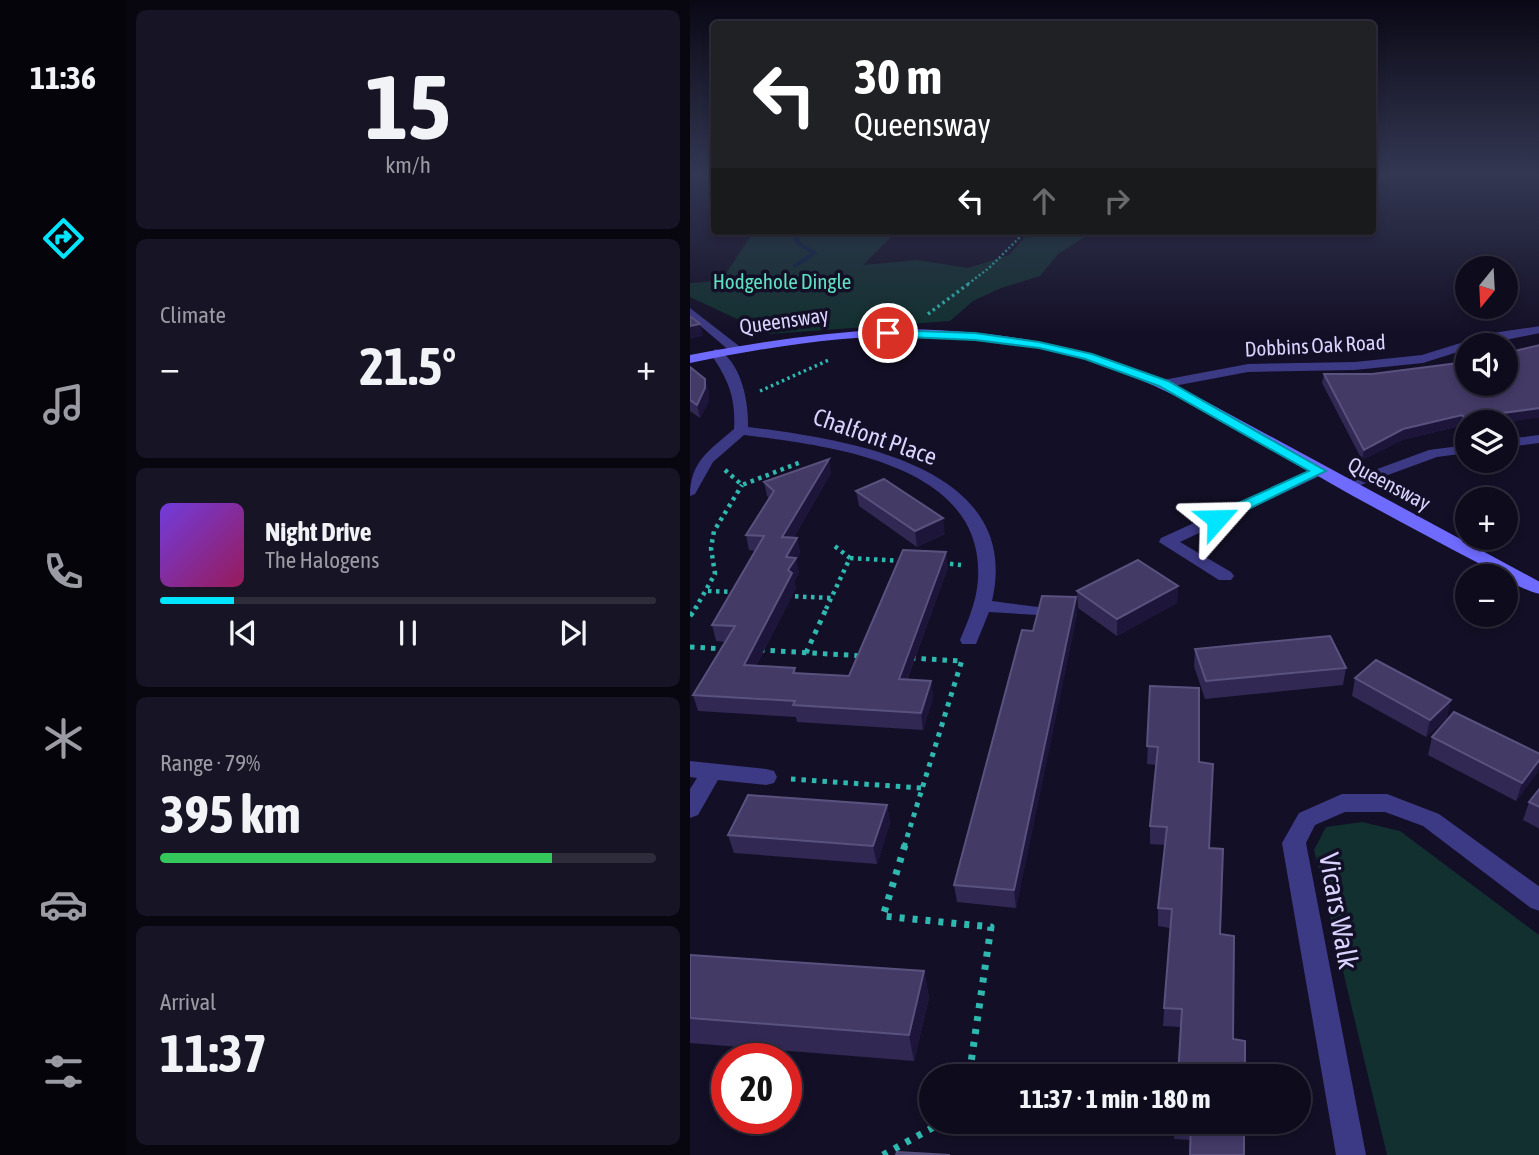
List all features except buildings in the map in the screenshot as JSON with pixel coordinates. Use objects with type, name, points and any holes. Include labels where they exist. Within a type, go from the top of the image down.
[{"type":"street","points":[[690,311],[735,349]]},
{"type":"street","name":"Dobbins Oak Road","points":[[1515,333],[1539,329]]},
{"type":"street","name":"Queensway","points":[[690,359],[811,337],[888,333],[961,335],[1039,345],[1088,356],[1164,384],[1539,589]]},
{"type":"street","name":"Dobbins Oak Road","points":[[1164,384],[1248,368],[1355,366],[1423,359],[1455,349]]},
{"type":"street","points":[[690,491],[710,457],[741,430],[743,399],[734,378],[716,353]]},
{"type":"street","name":"Chalfont Place","points":[[741,430],[793,435],[841,446],[912,470],[958,497],[979,533],[987,578],[982,606],[969,640]]},
{"type":"street","points":[[1518,442],[1539,439]]},
{"type":"street","points":[[1347,485],[1434,453],[1455,450]]},
{"type":"street","points":[[1225,576],[1167,542],[1319,471]]},
{"type":"street","points":[[982,606],[1032,611]]},
{"type":"street","points":[[690,809],[700,771],[766,777]]},
{"type":"street","name":"Vicars Walk","points":[[1351,1155],[1294,843],[1307,819],[1342,803],[1387,803],[1431,820],[1539,901]]},
{"type":"path","points":[[888,333],[924,317],[989,268],[1022,235]]},
{"type":"path","points":[[743,399],[840,355]]},
{"type":"path","points":[[690,616],[708,591],[716,572],[711,546],[715,531],[726,507],[742,485],[841,446]]},
{"type":"path","points":[[710,457],[742,485]]},
{"type":"path","points":[[832,544],[850,558],[904,561]]},
{"type":"path","points":[[806,653],[850,558]]},
{"type":"path","points":[[932,563],[986,566]]},
{"type":"path","points":[[708,591],[749,593]]},
{"type":"path","points":[[776,595],[831,598]]},
{"type":"path","points":[[969,640],[883,916],[991,927],[971,1064]]},
{"type":"path","points":[[690,647],[728,649]]},
{"type":"path","points":[[754,650],[871,656]]},
{"type":"path","points":[[897,657],[962,661]]},
{"type":"path","points":[[766,777],[921,788]]},
{"type":"path","points":[[883,1155],[921,1134]]},
{"type":"green space","name":"Hodgehole Dingle","points":[[751,235],[893,235],[863,265],[917,260],[968,268],[1009,255],[1028,235],[1088,235],[1058,254],[1040,276],[1001,288],[973,301],[950,321],[769,334],[690,297],[690,283],[721,281]]},
{"type":"green space","points":[[1362,822],[1400,831],[1539,935],[1539,1155],[1387,1155],[1314,850],[1326,827]]},
{"type":"waterway","points":[[795,235],[798,243],[815,253],[795,266]]},
{"type":"waterway","points":[[789,322],[790,317]]},
{"type":"route","points":[[888,333],[975,337],[1039,345],[1088,356],[1164,384],[1319,471],[1217,519]]}]
